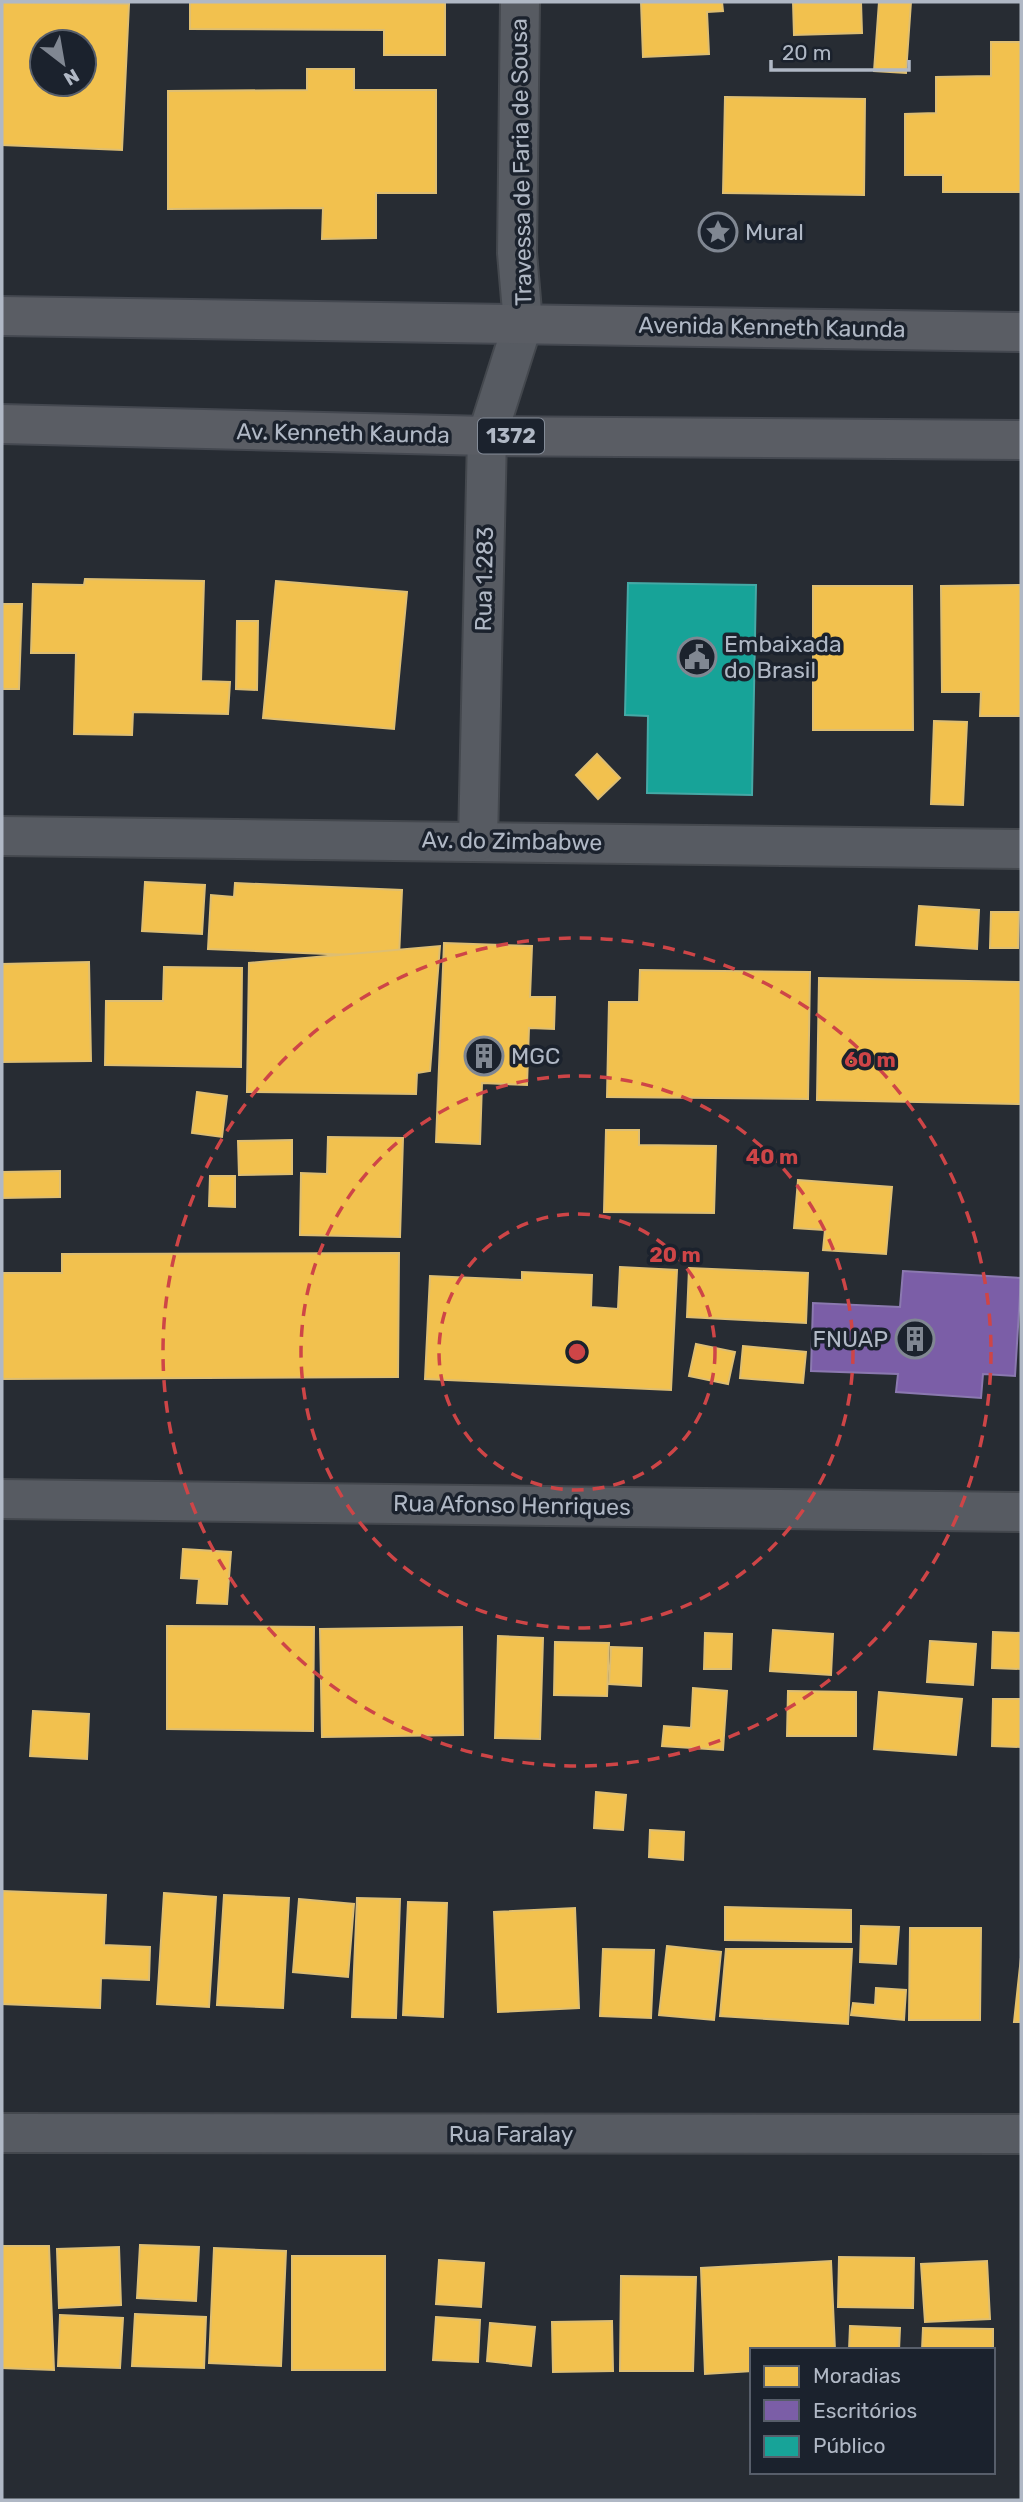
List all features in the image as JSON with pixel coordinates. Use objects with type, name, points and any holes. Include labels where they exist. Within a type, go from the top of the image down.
[{"type":"main road","points":[[2,316],[523,323]]},
{"type":"main road","name":"Avenida Kenneth Kaunda","points":[[523,323],[1021,332]]},
{"type":"main road","name":"Av. Kenneth Kaunda","points":[[2,424],[487,436],[1021,440]]},
{"type":"street","name":"Travessa de Faria de Sousa","points":[[520,2],[517,253],[523,323]]},
{"type":"street","name":"Rua 1.283","points":[[478,841],[487,436],[523,323]]},
{"type":"street","name":"Av. do Zimbabwe","points":[[2,836],[1021,849]]},
{"type":"street","name":"Rua Afonso Henriques","points":[[2,1499],[1021,1511]]},
{"type":"street","name":"Rua Faralay","points":[[2,2133],[1021,2134]]},
{"type":"building: Moradias","points":[[2,2],[129,4],[122,150],[2,145]]},
{"type":"building: Moradias","points":[[190,2],[445,2],[445,55],[384,55],[384,30],[190,29]]},
{"type":"building: Moradias","points":[[641,2],[722,2],[723,11],[707,12],[709,54],[643,57]]},
{"type":"building: Moradias","points":[[793,2],[861,2],[862,33],[794,35]]},
{"type":"building: Moradias","points":[[879,2],[911,2],[906,73],[874,71]]},
{"type":"building: Moradias","points":[[991,42],[1021,42],[1021,192],[943,192],[943,175],[905,175],[905,114],[936,113],[936,77],[991,76]]},
{"type":"building: Moradias","points":[[307,69],[354,69],[354,90],[436,90],[436,193],[376,193],[376,238],[322,239],[323,208],[168,209],[168,91],[307,90]]},
{"type":"building: Moradias","points":[[725,97],[865,99],[864,195],[723,193]]},
{"type":"building: Moradias","points":[[85,579],[204,581],[201,681],[230,682],[228,714],[133,712],[132,735],[74,734],[76,653],[31,653],[33,584],[84,585]]},
{"type":"building: Moradias","points":[[276,581],[407,592],[394,729],[263,718]]},
{"type":"building: Moradias","points":[[1021,585],[1021,716],[980,716],[981,692],[942,692],[941,586]]},
{"type":"building: Moradias","points":[[813,586],[912,586],[913,730],[813,730]]},
{"type":"building: Moradias","points":[[2,604],[22,604],[19,689],[2,689]]},
{"type":"building: Moradias","points":[[237,621],[258,621],[257,690],[236,689]]},
{"type":"building: Moradias","points":[[934,721],[967,722],[963,805],[931,804]]},
{"type":"building: Moradias","points":[[597,754],[620,778],[598,799],[576,775]]},
{"type":"building: Moradias","points":[[145,882],[205,885],[202,934],[142,931]]},
{"type":"building: Moradias","points":[[235,883],[402,890],[399,957],[208,949],[211,895],[234,897]]},
{"type":"building: Moradias","points":[[919,906],[979,910],[977,949],[916,945]]},
{"type":"building: Moradias","points":[[991,912],[1019,912],[1018,948],[990,948]]},
{"type":"building: Moradias","name":"MGC","points":[[444,943],[532,946],[530,997],[555,997],[554,1029],[529,1028],[527,1085],[482,1083],[480,1144],[436,1142]]},
{"type":"building: Moradias","points":[[440,946],[430,1071],[417,1073],[416,1094],[247,1092],[249,963]]},
{"type":"building: Moradias","points":[[89,962],[91,1061],[2,1062],[2,964]]},
{"type":"building: Moradias","points":[[164,967],[242,968],[241,1067],[105,1065],[106,1001],[163,1001]]},
{"type":"building: Moradias","points":[[640,970],[810,972],[808,1099],[607,1097],[609,1002],[639,1002]]},
{"type":"building: Moradias","points":[[819,978],[1021,982],[1021,1104],[817,1100]]},
{"type":"building: Moradias","points":[[197,1092],[227,1096],[222,1137],[192,1133]]},
{"type":"building: Moradias","points":[[606,1130],[639,1130],[639,1145],[716,1146],[714,1213],[604,1212]]},
{"type":"building: Moradias","points":[[328,1137],[403,1138],[400,1237],[300,1235],[301,1173],[327,1174]]},
{"type":"building: Moradias","points":[[292,1140],[292,1174],[239,1175],[238,1141]]},
{"type":"building: Moradias","points":[[60,1171],[60,1197],[2,1198],[2,1172]]},
{"type":"building: Moradias","points":[[210,1176],[235,1176],[235,1207],[209,1206]]},
{"type":"building: Moradias","points":[[798,1180],[892,1187],[886,1254],[823,1250],[825,1230],[794,1228]]},
{"type":"building: Moradias","points":[[399,1253],[398,1377],[2,1379],[2,1273],[62,1273],[62,1254]]},
{"type":"building: Moradias","points":[[620,1267],[677,1270],[671,1390],[425,1379],[430,1276],[522,1280],[522,1272],[592,1275],[591,1307],[618,1309]]},
{"type":"building: Moradias","points":[[689,1268],[808,1273],[806,1323],[687,1317]]},
{"type":"building: Moradias","points":[[696,1344],[735,1352],[728,1384],[689,1376]]},
{"type":"building: Moradias","points":[[743,1346],[806,1352],[803,1383],[740,1378]]},
{"type":"building: Moradias","points":[[183,1549],[231,1552],[227,1604],[197,1603],[199,1579],[181,1578]]},
{"type":"building: Moradias","points":[[167,1626],[314,1627],[313,1731],[167,1729]]},
{"type":"building: Moradias","points":[[462,1627],[463,1735],[322,1737],[320,1629]]},
{"type":"building: Moradias","points":[[773,1630],[833,1634],[831,1675],[770,1671]]},
{"type":"building: Moradias","points":[[993,1632],[1021,1633],[1021,1669],[992,1668]]},
{"type":"building: Moradias","points":[[705,1633],[732,1634],[731,1669],[704,1669]]},
{"type":"building: Moradias","points":[[498,1636],[543,1638],[540,1739],[495,1738]]},
{"type":"building: Moradias","points":[[930,1641],[976,1644],[973,1685],[927,1682]]},
{"type":"building: Moradias","points":[[555,1642],[609,1643],[607,1696],[554,1695]]},
{"type":"building: Moradias","points":[[611,1647],[642,1648],[641,1686],[609,1684]]},
{"type":"building: Moradias","points":[[693,1688],[727,1691],[723,1750],[662,1746],[664,1726],[691,1728]]},
{"type":"building: Moradias","points":[[788,1691],[856,1692],[856,1736],[787,1736]]},
{"type":"building: Moradias","points":[[879,1692],[962,1699],[956,1755],[874,1749]]},
{"type":"building: Moradias","points":[[993,1699],[1021,1699],[1021,1747],[992,1746]]},
{"type":"building: Moradias","points":[[33,1711],[89,1714],[87,1759],[30,1756]]},
{"type":"building: Moradias","points":[[596,1792],[626,1795],[623,1830],[594,1828]]},
{"type":"building: Moradias","points":[[650,1830],[684,1832],[683,1860],[649,1857]]},
{"type":"building: Moradias","points":[[2,1891],[106,1895],[104,1945],[150,1947],[149,1980],[101,1978],[100,2008],[2,2004]]},
{"type":"building: Moradias","points":[[164,1893],[216,1897],[209,2007],[157,2004]]},
{"type":"building: Moradias","points":[[224,1895],[289,1898],[283,2008],[217,2005]]},
{"type":"building: Moradias","points":[[357,1898],[400,1899],[396,2018],[352,2017]]},
{"type":"building: Moradias","points":[[299,1899],[354,1904],[348,1977],[293,1972]]},
{"type":"building: Moradias","points":[[408,1902],[447,1903],[443,2017],[403,2015]]},
{"type":"building: Moradias","points":[[725,1907],[851,1910],[851,1942],[725,1940]]},
{"type":"building: Moradias","points":[[575,1908],[579,2008],[498,2012],[494,1912]]},
{"type":"building: Moradias","points":[[861,1926],[899,1927],[896,1964],[860,1962]]},
{"type":"building: Moradias","points":[[910,1928],[981,1928],[980,2020],[909,2020]]},
{"type":"building: Moradias","points":[[667,1946],[721,1952],[714,2020],[659,2015]]},
{"type":"building: Moradias","points":[[603,1949],[654,1950],[651,2018],[600,2016]]},
{"type":"building: Moradias","points":[[726,1949],[852,1949],[848,2024],[720,2016]]},
{"type":"building: Moradias","points":[[1021,1957],[1021,2022],[1014,2022]]},
{"type":"building: Moradias","points":[[876,1988],[906,1990],[904,2020],[851,2015],[853,2003],[875,2005]]},
{"type":"building: Moradias","points":[[140,2245],[199,2247],[196,2301],[137,2298]]},
{"type":"building: Moradias","points":[[2,2246],[49,2246],[54,2370],[2,2368]]},
{"type":"building: Moradias","points":[[119,2247],[121,2305],[59,2308],[57,2249]]},
{"type":"building: Moradias","points":[[214,2248],[286,2251],[281,2366],[209,2363]]},
{"type":"building: Moradias","points":[[292,2256],[385,2256],[385,2370],[292,2370]]},
{"type":"building: Moradias","points":[[839,2257],[914,2258],[913,2308],[838,2307]]},
{"type":"building: Moradias","points":[[439,2260],[484,2263],[481,2307],[436,2304]]},
{"type":"building: Moradias","points":[[831,2261],[835,2348],[750,2348],[750,2371],[705,2374],[701,2268]]},
{"type":"building: Moradias","points":[[987,2261],[990,2319],[925,2322],[921,2264]]},
{"type":"building: Moradias","points":[[621,2276],[696,2277],[693,2371],[620,2371]]},
{"type":"building: Moradias","points":[[135,2314],[206,2317],[204,2368],[132,2366]]},
{"type":"building: Moradias","points":[[60,2315],[123,2318],[120,2368],[58,2366]]},
{"type":"building: Moradias","points":[[436,2317],[480,2320],[478,2362],[433,2360]]},
{"type":"building: Moradias","points":[[612,2321],[613,2371],[553,2372],[552,2322]]},
{"type":"building: Moradias","points":[[490,2323],[535,2327],[531,2366],[487,2361]]},
{"type":"building: Moradias","points":[[850,2326],[900,2328],[899,2348],[849,2348]]},
{"type":"building: Moradias","points":[[923,2328],[993,2329],[993,2348],[922,2348]]},
{"type":"building: Escritórios","name":"FNUAP","points":[[903,1271],[1021,1278],[1015,1376],[983,1374],[981,1398],[896,1392],[898,1374],[811,1371],[813,1303],[900,1307]]},
{"type":"building: Público","points":[[628,583],[756,585],[752,795],[647,793],[648,716],[625,715]]},
{"type":"place","name":"Mural","points":[[718,232]]},
{"type":"place","name":"Embaixada do Brasil","points":[[697,657]]},
{"type":"place","name":"MGC","points":[[484,1056]]},
{"type":"place","name":"FNUAP","points":[[915,1339]]}]
